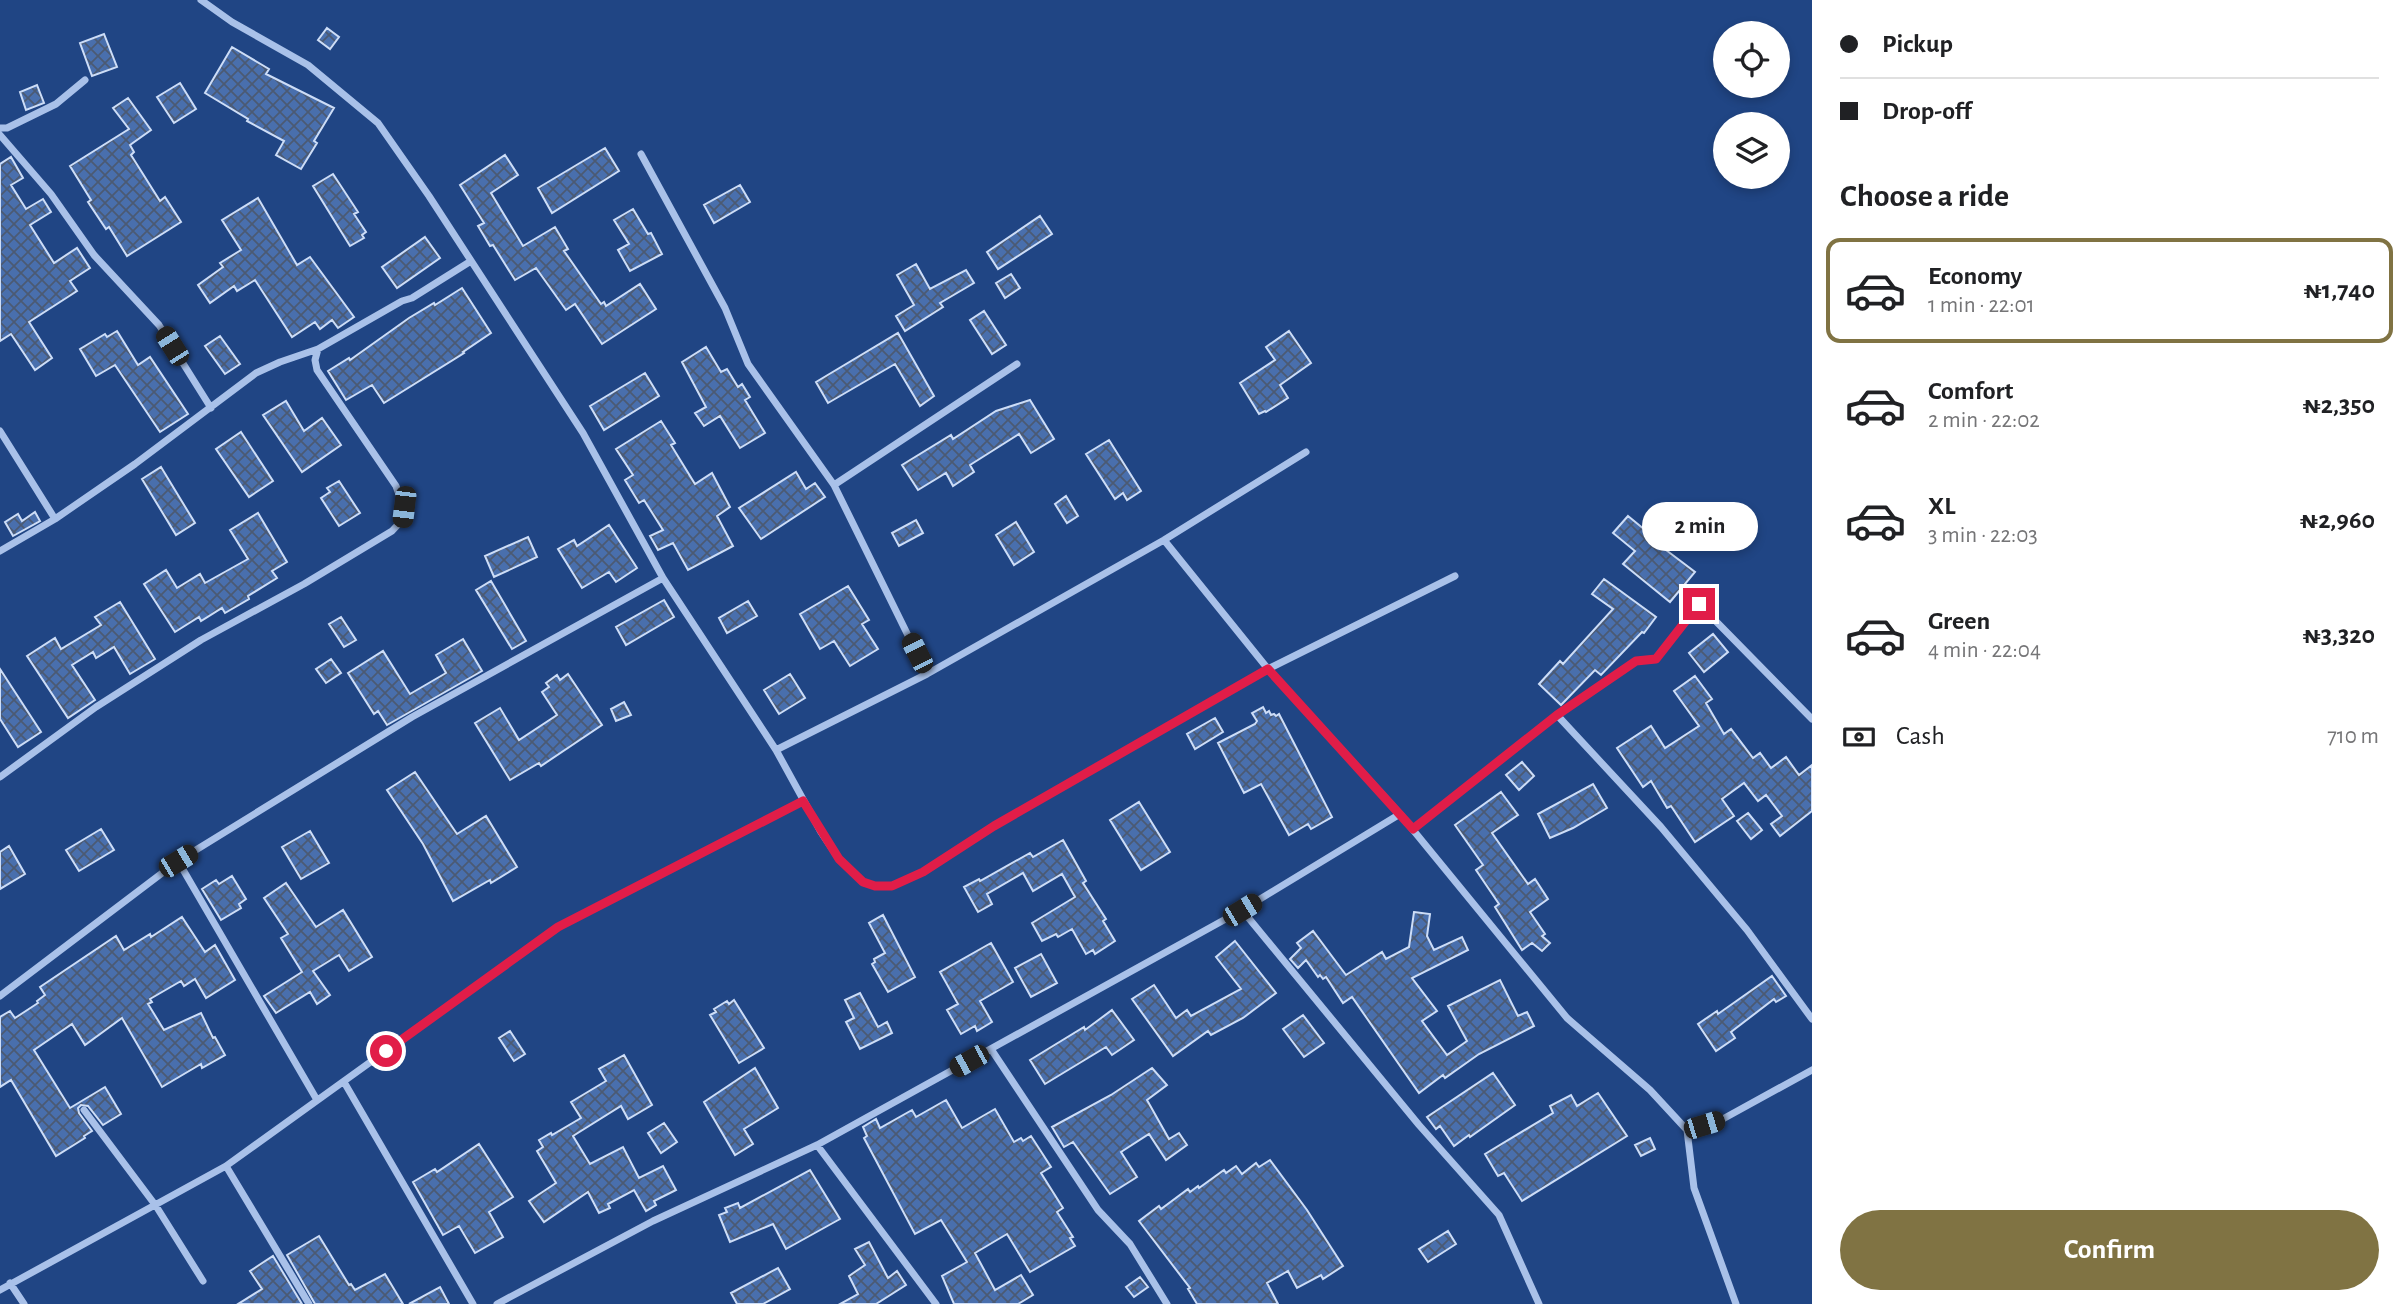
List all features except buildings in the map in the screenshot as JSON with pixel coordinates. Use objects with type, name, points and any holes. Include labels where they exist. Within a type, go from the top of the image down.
[{"type":"street","points":[[201,0],[232,22],[308,65],[378,123],[429,196],[583,433],[663,578],[776,750],[803,801],[839,859],[863,882],[875,886],[892,886],[923,872],[994,826],[1268,669],[1455,576]]},
{"type":"street","points":[[0,128],[7,128],[56,104],[85,80]]},
{"type":"street","points":[[0,135],[51,194],[94,255],[159,325],[211,408]]},
{"type":"street","points":[[641,154],[725,308],[748,364],[834,485],[928,674]]},
{"type":"street","points":[[0,551],[55,520],[256,373],[318,349],[402,301],[412,298],[471,261]]},
{"type":"street","points":[[0,777],[107,699],[201,640],[304,584],[392,531],[402,522],[404,507],[396,486],[317,370],[315,360],[318,349]]},
{"type":"street","points":[[834,485],[1017,364]]},
{"type":"street","points":[[0,431],[55,520]]},
{"type":"street","points":[[776,750],[928,674],[1164,540],[1306,452]]},
{"type":"street","points":[[1164,540],[1268,669],[1413,829],[1567,1018],[1650,1090],[1687,1130],[1694,1188],[1736,1304]]},
{"type":"street","points":[[0,996],[178,861],[412,717],[663,578]]},
{"type":"street","points":[[1413,829],[1557,715],[1636,661],[1656,659],[1699,604],[1812,719]]},
{"type":"street","points":[[1557,715],[1661,827],[1746,930],[1812,1019]]},
{"type":"street","points":[[0,1290],[226,1166],[558,927],[803,801]]},
{"type":"street","points":[[497,1304],[653,1222],[817,1145],[1242,910],[1399,814]]},
{"type":"street","points":[[178,861],[317,1100]]},
{"type":"street","points":[[1242,910],[1419,1125],[1499,1215],[1539,1304]]},
{"type":"street","points":[[991,1049],[1098,1210],[1130,1244],[1167,1304]]},
{"type":"street","points":[[1687,1130],[1721,1120],[1812,1070]]},
{"type":"street","points":[[344,1082],[473,1304]]},
{"type":"street","points":[[84,1110],[156,1206],[203,1281]]},
{"type":"street","points":[[817,1145],[936,1304]]},
{"type":"street","points":[[226,1166],[309,1304]]},
{"type":"street","points":[[10,1283],[24,1304]]},
{"type":"route","points":[[386,1051],[558,927],[803,801],[839,859],[863,882],[875,886],[892,886],[923,872],[994,826],[1268,669],[1413,829],[1557,715],[1636,661],[1656,659],[1699,604]]}]
